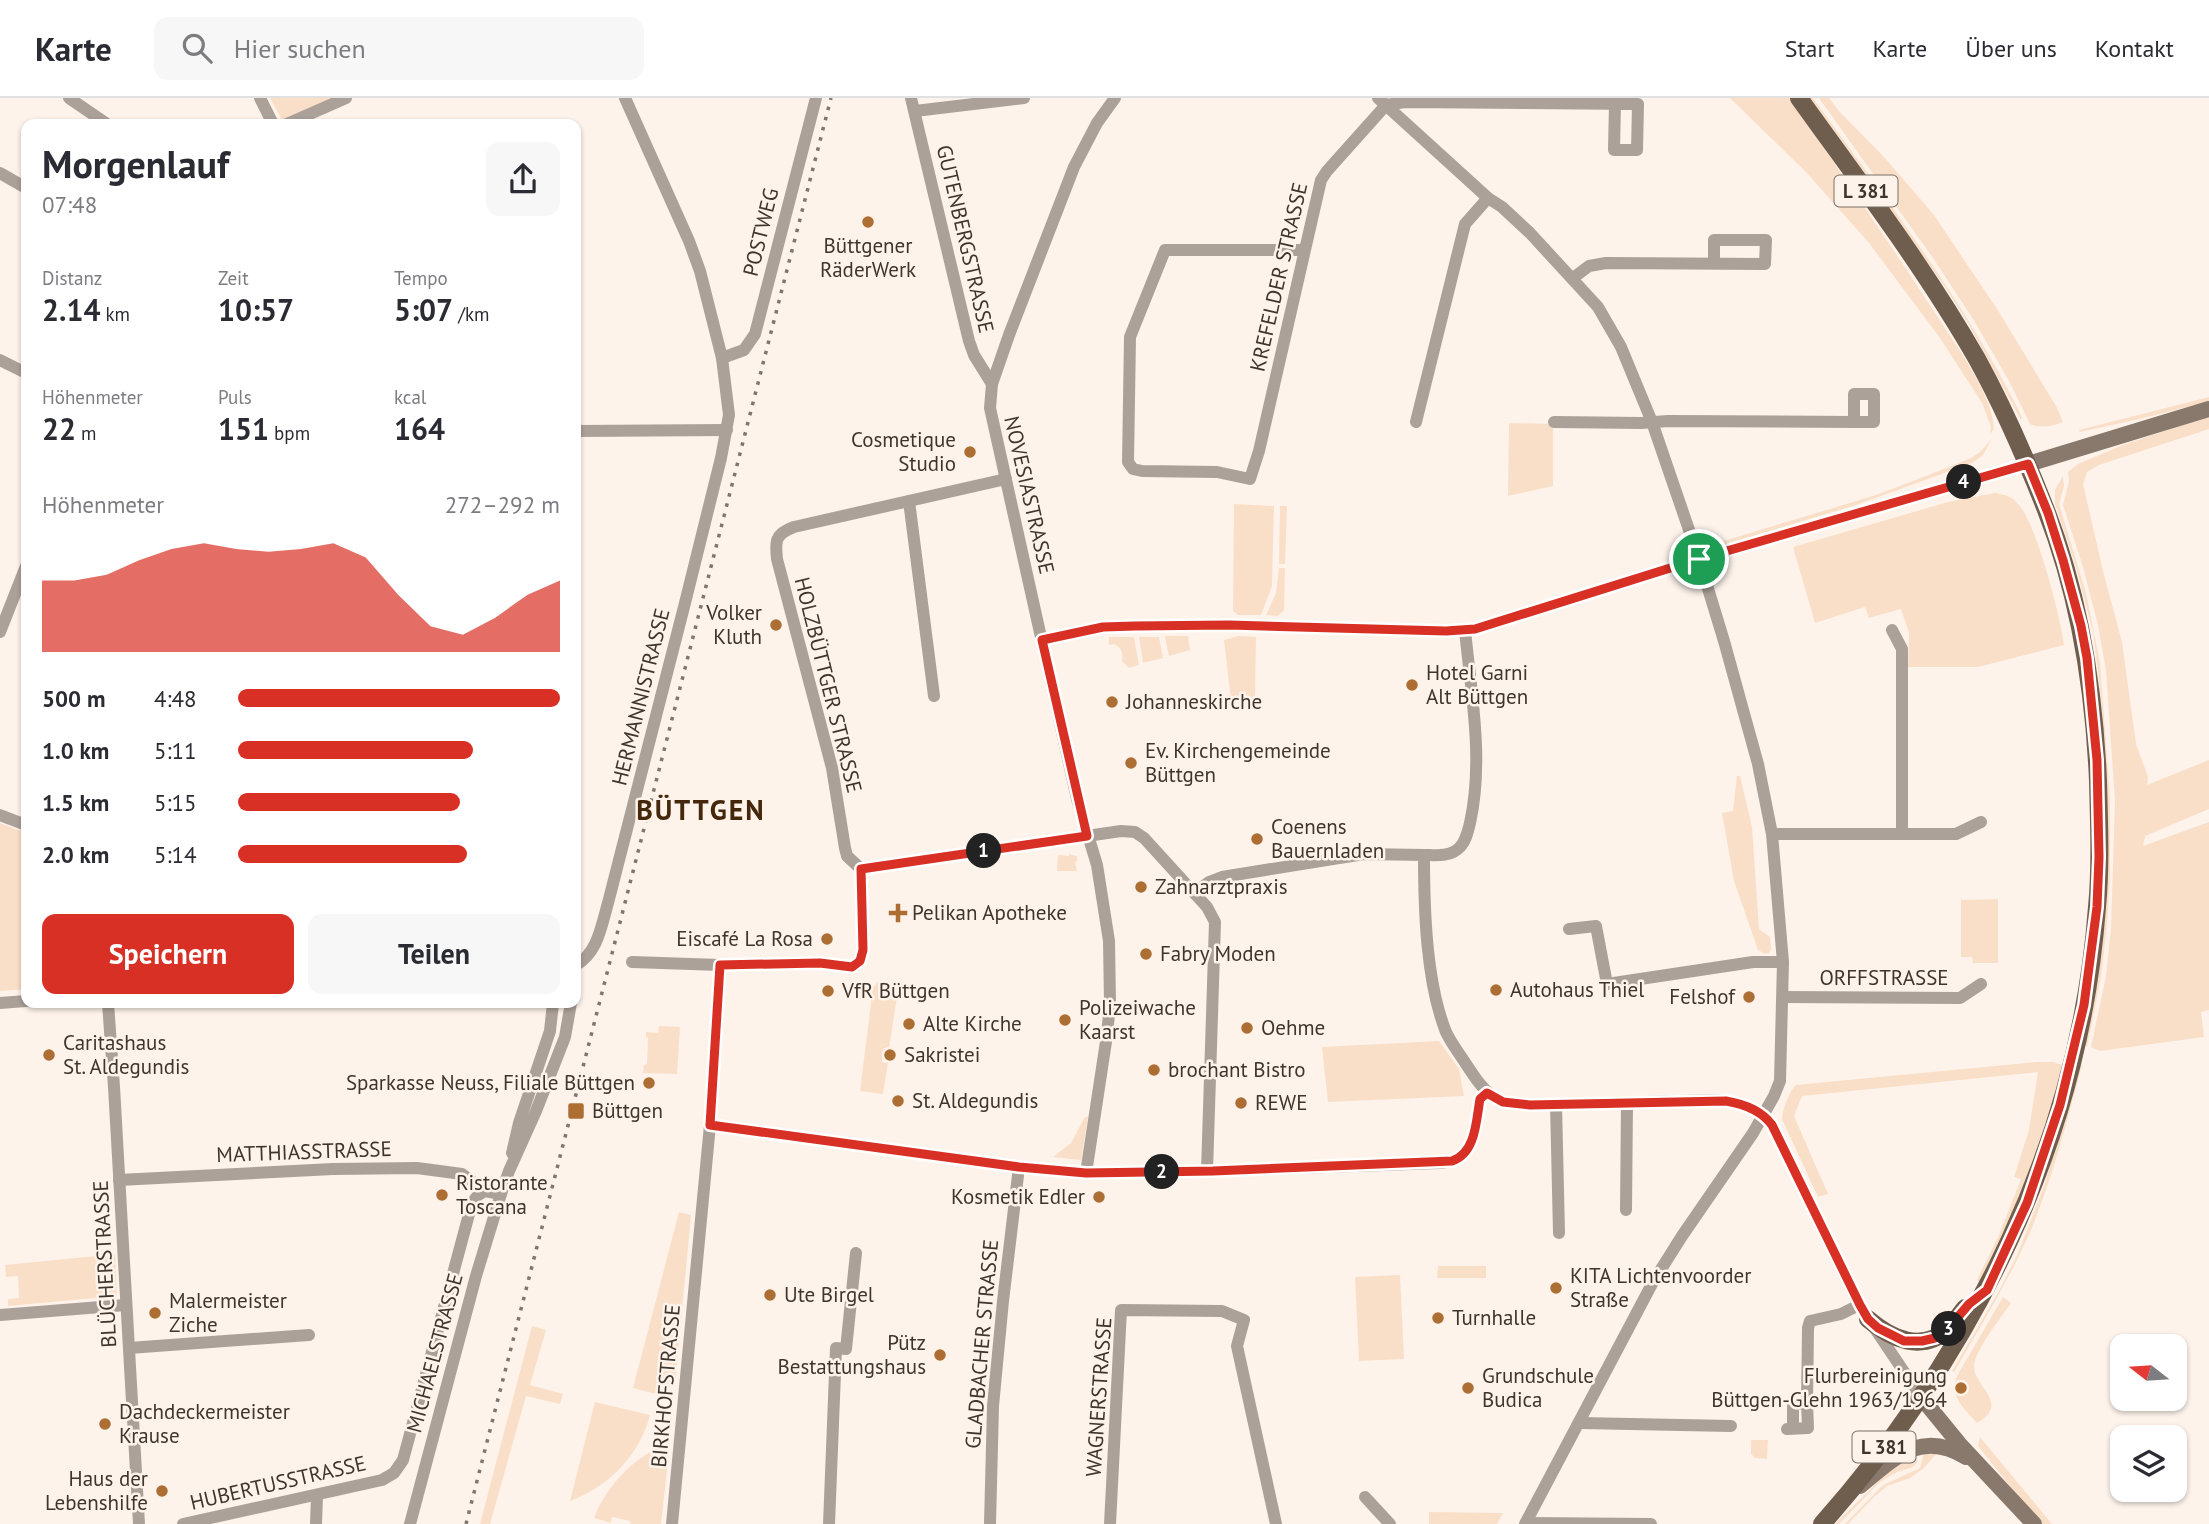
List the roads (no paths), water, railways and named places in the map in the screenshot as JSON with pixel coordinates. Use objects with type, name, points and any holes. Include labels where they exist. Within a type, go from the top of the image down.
[{"type":"main road","name":"L 381","points":[[1799,98],[1931,286],[1976,358],[2005,414],[2048,513],[2081,626],[2087,658],[2097,760],[2099,857],[2097,907],[2086,996],[2060,1105],[2027,1203],[1987,1290],[1921,1396],[1822,1524]]},
{"type":"main road","points":[[2028,464],[2209,409]]},
{"type":"main road","points":[[1864,1312],[1896,1338],[1913,1342],[1928,1340],[1946,1331],[1969,1304],[1987,1290]]},
{"type":"main road","points":[[1921,1396],[1979,1466],[2034,1524]]},
{"type":"main road","points":[[1846,1496],[1894,1458],[1920,1446],[1946,1447],[1979,1466]]},
{"type":"street","points":[[69,98],[100,119]]},
{"type":"street","points":[[260,98],[270,119]]},
{"type":"street","points":[[298,119],[346,98]]},
{"type":"street","name":"HERMANNISTRASSE","points":[[581,962],[595,947],[600,931],[679,629],[727,430],[728,400],[722,358],[708,297],[695,256],[625,98]]},
{"type":"street","name":"POSTWEG","points":[[722,358],[744,351],[755,334],[816,98]]},
{"type":"street","points":[[913,105],[1024,98]]},
{"type":"street","name":"NOVESIASTRASSE","points":[[1086,1173],[1108,1035],[1111,992],[1109,941],[1097,865],[1087,836],[990,408],[992,384],[1012,326],[1074,167],[1109,100]]},
{"type":"street","points":[[1382,102],[1615,103]]},
{"type":"street","points":[[1382,102],[1488,198],[1516,218],[1573,278],[1609,323],[1653,422],[1699,559],[1750,734],[1772,834],[1783,962],[1780,1082],[1764,1115],[1653,1282],[1525,1523],[1651,1524]]},
{"type":"street","name":"KREFELDER STRASSE","points":[[1304,250],[1166,250],[1130,337],[1128,462],[1133,469],[1217,472],[1251,479],[1322,176],[1382,102]]},
{"type":"street","name":"GUTENBERGSTRASSE","points":[[913,105],[969,341],[974,355],[992,384]]},
{"type":"street","points":[[0,173],[21,185]]},
{"type":"street","points":[[1416,422],[1465,224],[1488,198]]},
{"type":"street","points":[[1573,278],[1587,267],[1599,263],[1714,263]]},
{"type":"street","points":[[0,360],[21,370]]},
{"type":"street","points":[[1555,422],[1854,422]]},
{"type":"street","points":[[581,431],[727,430]]},
{"type":"street","points":[[1042,640],[1112,627],[1229,625],[1465,630],[2028,464]]},
{"type":"street","points":[[934,696],[909,501],[1006,479]]},
{"type":"street","name":"HOLZBÜTTGER STRASSE","points":[[720,965],[820,963],[848,968],[860,961],[863,950],[861,869],[847,856],[832,768],[775,547],[777,537],[783,531],[794,527],[909,501]]},
{"type":"street","points":[[0,632],[21,579]]},
{"type":"street","points":[[1194,893],[1209,882],[1222,877],[1364,854],[1450,854],[1459,849],[1467,833],[1475,797],[1477,770],[1465,630]]},
{"type":"street","points":[[1892,630],[1902,649],[1902,834]]},
{"type":"street","points":[[0,815],[21,823]]},
{"type":"street","points":[[1772,834],[1956,834],[1982,822]]},
{"type":"street","points":[[861,869],[1124,831],[1140,835],[1214,916],[1216,928],[1207,1171]]},
{"type":"street","points":[[1424,855],[1423,909],[1437,1002],[1450,1039],[1487,1093],[1496,1100],[1511,1104],[1726,1101],[1750,1107],[1764,1115],[1778,1136],[1805,1197],[1864,1312],[1921,1396]]},
{"type":"street","points":[[1569,929],[1596,926],[1607,984],[1753,962],[1783,962]]},
{"type":"street","points":[[632,962],[720,965]]},
{"type":"street","name":"BIRKHOFSTRASSE","points":[[672,1524],[710,1125],[720,965]]},
{"type":"street","name":"ORFFSTRASSE","points":[[1783,997],[1960,998],[1981,984]]},
{"type":"street","points":[[0,1003],[21,1001]]},
{"type":"street","name":"BLÜCHERSTRASSE","points":[[108,1008],[139,1524]]},
{"type":"street","name":"MICHAELSTRASSE","points":[[509,1171],[519,1123],[552,1022],[553,1008]]},
{"type":"street","name":"MICHAELSTRASSE","points":[[410,1524],[472,1289],[501,1194],[550,1079],[565,1037],[571,1008]]},
{"type":"street","points":[[710,1125],[1019,1167],[1086,1173],[1452,1161],[1464,1155],[1467,1150],[1474,1134],[1480,1099],[1487,1093]]},
{"type":"street","points":[[1626,1210],[1627,1102]]},
{"type":"street","points":[[1556,1104],[1559,1233]]},
{"type":"street","name":"MATTHIASSTRASSE","points":[[119,1180],[407,1167],[462,1174],[485,1191]]},
{"type":"street","name":"GLADBACHER STRASSE","points":[[990,1524],[993,1406],[1019,1167]]},
{"type":"street","points":[[485,1191],[501,1194]]},
{"type":"street","name":"MICHAELSTRASSE","points":[[382,1479],[394,1473],[403,1460],[472,1203],[485,1191]]},
{"type":"street","points":[[829,1524],[836,1348],[846,1349],[856,1253]]},
{"type":"street","points":[[0,1315],[125,1305]]},
{"type":"street","name":"WAGNERSTRASSE","points":[[1110,1524],[1121,1310],[1222,1311],[1244,1320],[1237,1346],[1276,1524]]},
{"type":"street","points":[[1790,1429],[1808,1428],[1810,1321],[1864,1312]]},
{"type":"street","points":[[129,1348],[309,1335]]},
{"type":"street","points":[[1580,1423],[1731,1426]]},
{"type":"street","name":"HUBERTUSSTRASSE","points":[[183,1524],[382,1479]]},
{"type":"street","points":[[316,1524],[317,1495]]},
{"type":"street","points":[[1365,1497],[1390,1524]]},
{"type":"railway","points":[[466,1524],[831,98]]},
{"type":"place","name":"Büttgener RäderWerk","points":[[868,222]]},
{"type":"place","name":"Cosmetique Studio","points":[[970,452]]},
{"type":"place","name":"Volker Kluth","points":[[776,625]]},
{"type":"place","name":"Hotel Garni Alt Büttgen","points":[[1412,685]]},
{"type":"place","name":"Johanneskirche","points":[[1112,702]]},
{"type":"place","name":"Ev. Kirchengemeinde Büttgen","points":[[1131,763]]},
{"type":"place","name":"Coenens Bauernladen","points":[[1257,839]]},
{"type":"place","name":"Zahnarztpraxis","points":[[1141,887]]},
{"type":"place","name":"Pelikan Apotheke","points":[[898,913]]},
{"type":"place","name":"Eiscafé La Rosa","points":[[827,939]]},
{"type":"place","name":"Fabry Moden","points":[[1146,954]]},
{"type":"place","name":"Autohaus Thiel","points":[[1496,990]]},
{"type":"place","name":"VfR Büttgen","points":[[828,991]]},
{"type":"place","name":"Felshof","points":[[1749,997]]},
{"type":"place","name":"Polizeiwache Kaarst","points":[[1065,1020]]},
{"type":"place","name":"Alte Kirche","points":[[909,1024]]},
{"type":"place","name":"Oehme","points":[[1247,1028]]},
{"type":"place","name":"Caritashaus St. Aldegundis","points":[[49,1055]]},
{"type":"place","name":"Sakristei","points":[[890,1055]]},
{"type":"place","name":"brochant Bistro","points":[[1154,1070]]},
{"type":"place","name":"Sparkasse Neuss, Filiale Büttgen","points":[[649,1083]]},
{"type":"place","name":"St. Aldegundis","points":[[898,1101]]},
{"type":"place","name":"REWE","points":[[1241,1103]]},
{"type":"place","name":"Büttgen","points":[[576,1111]]},
{"type":"place","name":"Ristorante Toscana","points":[[442,1195]]},
{"type":"place","name":"Kosmetik Edler","points":[[1099,1197]]},
{"type":"place","name":"KITA Lichtenvoorder Straße","points":[[1556,1288]]},
{"type":"place","name":"Ute Birgel","points":[[770,1295]]},
{"type":"place","name":"Malermeister Ziche","points":[[155,1313]]},
{"type":"place","name":"Turnhalle","points":[[1438,1318]]},
{"type":"place","name":"Pütz Bestattungshaus","points":[[940,1355]]},
{"type":"place","name":"Grundschule Budica","points":[[1468,1388]]},
{"type":"place","name":"Flurbereinigung Büttgen-Glehn 1963/1964","points":[[1961,1388]]},
{"type":"place","name":"Dachdeckermeister Krause","points":[[105,1424]]},
{"type":"place","name":"Haus der Lebenshilfe","points":[[162,1491]]},
{"type":"district","name":"BÜTTGEN","points":[[701,810]]}]
